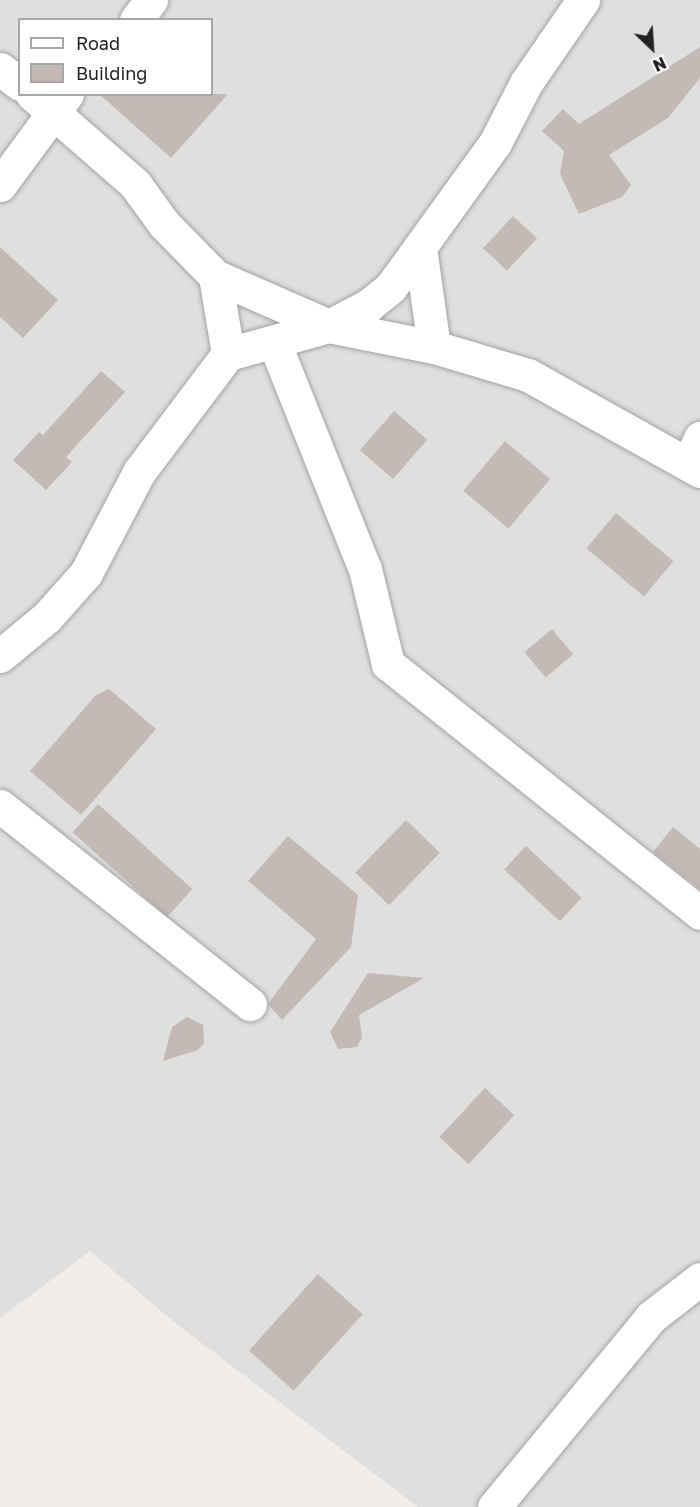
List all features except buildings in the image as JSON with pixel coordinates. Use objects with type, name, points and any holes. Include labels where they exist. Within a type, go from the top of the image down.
[{"type":"street","points":[[137,18],[152,0]]},
{"type":"street","points":[[0,656],[47,617],[86,573],[139,472],[228,354],[329,326],[391,287],[495,143],[526,83],[583,0]]},
{"type":"street","points":[[0,69],[18,82]]},
{"type":"street","points":[[0,185],[50,100],[135,184],[164,224],[214,276],[329,326],[434,347],[528,375],[696,458]]},
{"type":"street","points":[[420,247],[434,347]]},
{"type":"street","points":[[214,276],[228,354]]},
{"type":"street","points":[[274,342],[365,569],[388,664],[700,913]]},
{"type":"street","points":[[0,806],[250,1005]]},
{"type":"street","points":[[494,1507],[651,1317],[700,1279]]},
{"type":"shaded area","points":[[0,0],[700,0],[700,1507],[418,1507],[179,1326],[90,1251],[0,1318]]}]
